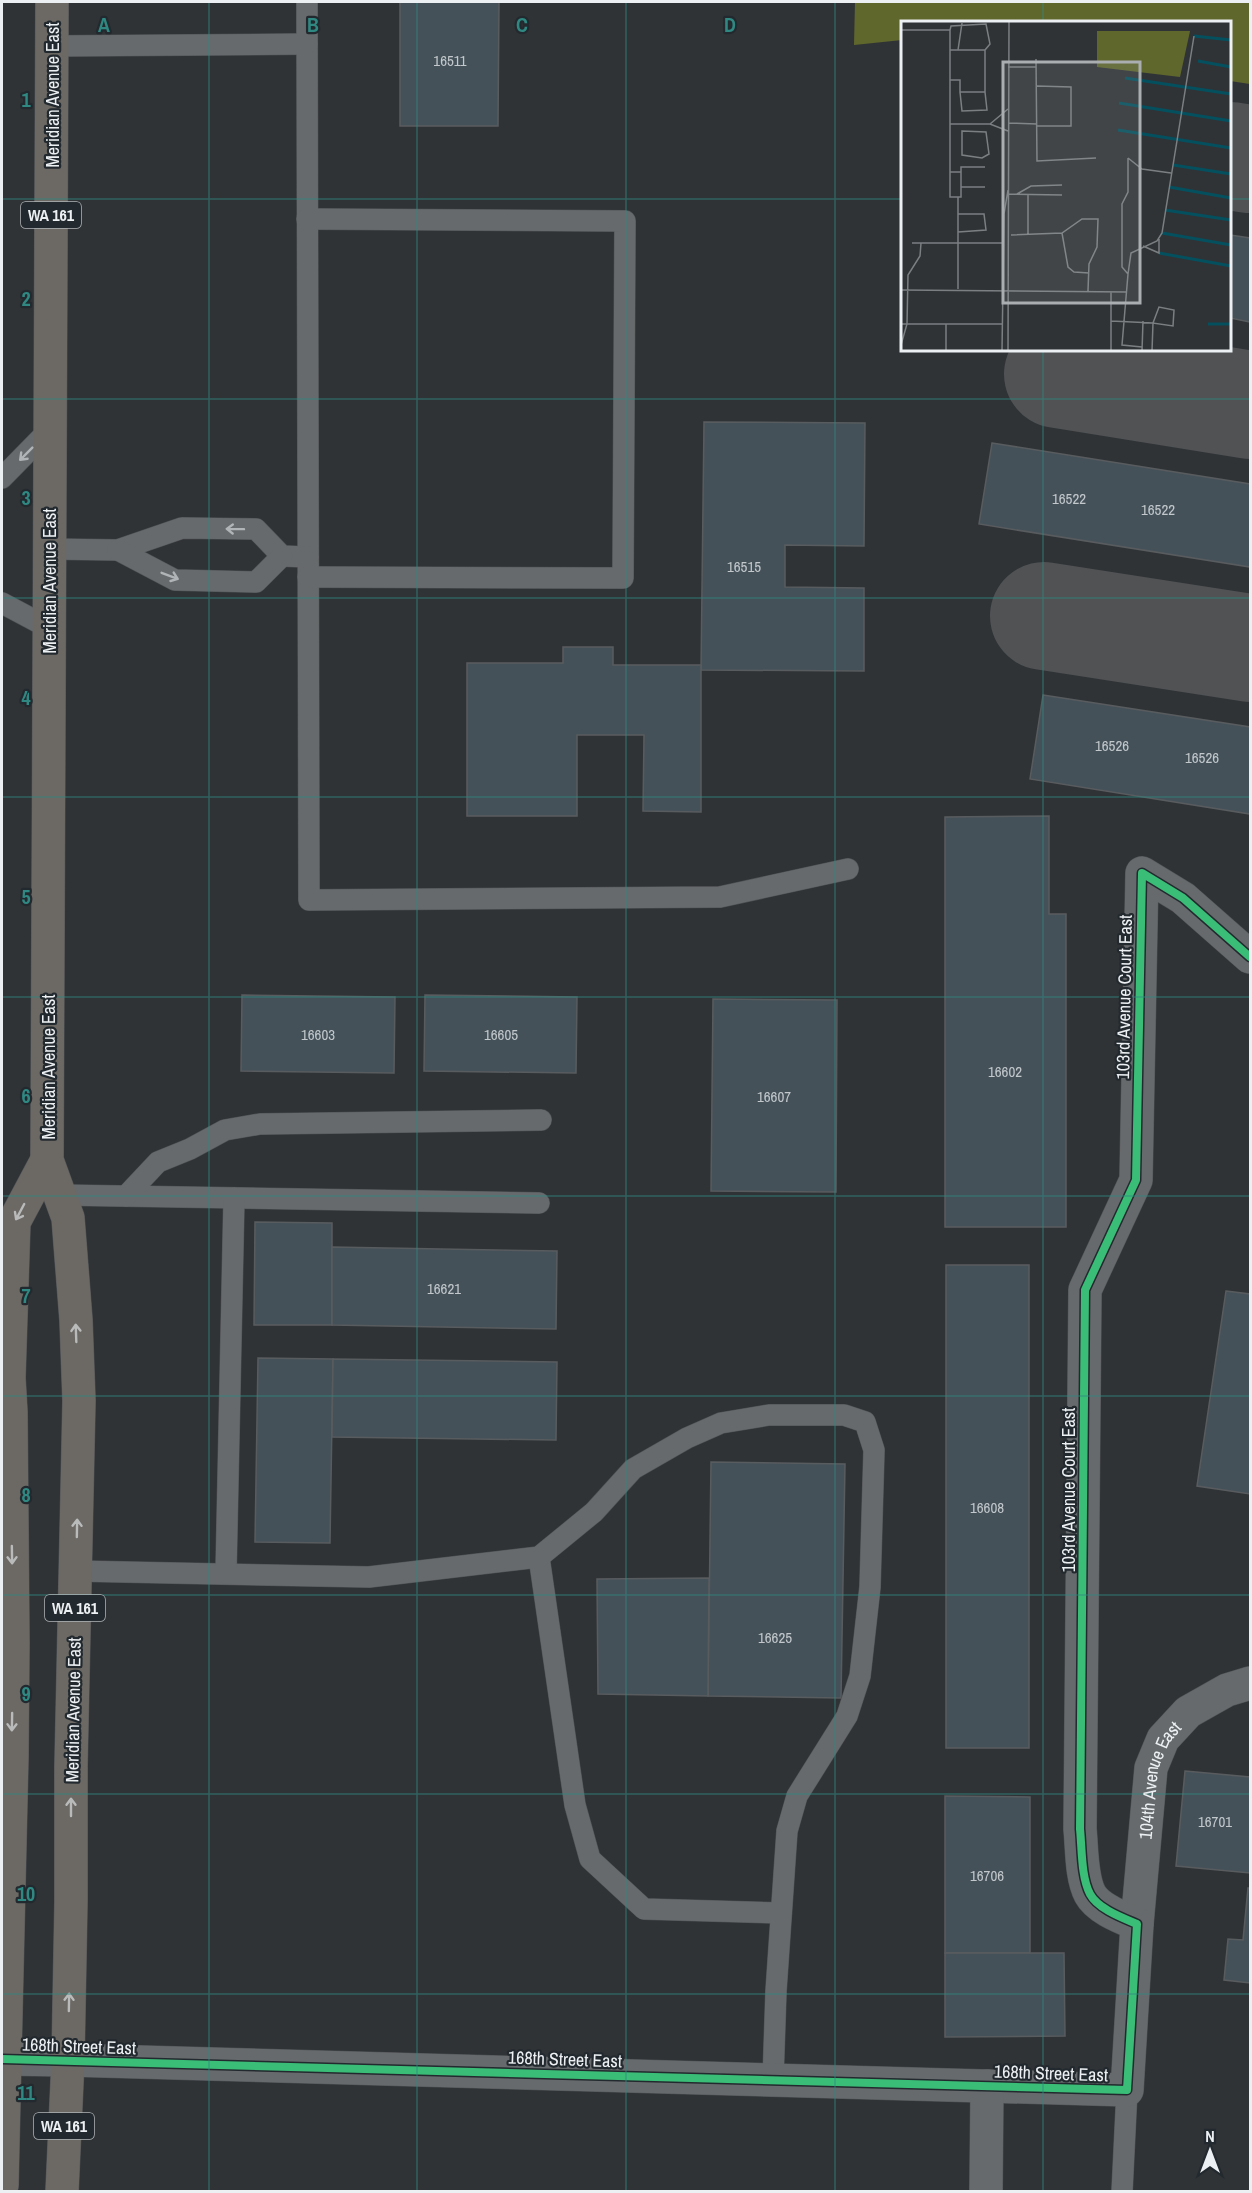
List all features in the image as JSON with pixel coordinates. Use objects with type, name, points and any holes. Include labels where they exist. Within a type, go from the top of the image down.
[{"type":"main road","name":"Meridian Avenue East","points":[[52,2],[47,1161],[68,1218],[76,1320],[79,1401],[71,1766],[68,2060],[62,2192]]},
{"type":"main road","name":"Meridian Avenue East","points":[[7,1642],[11,1412],[9,1378],[14,1222],[47,1161]]},
{"type":"main road","name":"WA 161","points":[[2,2185],[7,1642]]},
{"type":"street","name":"103rd Avenue Court East","points":[[1137,1924],[1110,1912],[1090,1895],[1083,1865],[1080,1829],[1085,1290],[1137,1180],[1142,873],[1184,898],[1251,957]]},
{"type":"street","name":"104th Avenue East","points":[[1137,1924],[1151,1768],[1163,1738],[1188,1712],[1227,1690],[1251,1683]]},
{"type":"street","points":[[1127,2090],[1137,1924]]},
{"type":"street","name":"168th Street East","points":[[3,2059],[1127,2090]]},
{"type":"street","points":[[986,2192],[987,2086]]},
{"type":"lane","points":[[307,2],[309,900],[720,897],[848,869]]},
{"type":"lane","points":[[52,46],[307,44]]},
{"type":"lane","points":[[49,549],[118,550],[182,528],[256,529],[282,556],[308,567],[623,578],[625,221],[307,219]]},
{"type":"lane","points":[[2,478],[50,429]]},
{"type":"lane","points":[[118,550],[175,580],[256,582],[282,556]]},
{"type":"lane","points":[[2,603],[49,628]]},
{"type":"lane","points":[[126,1196],[158,1162],[190,1149],[225,1130],[260,1124],[541,1120]]},
{"type":"lane","points":[[60,1194],[539,1203]]},
{"type":"lane","points":[[226,1573],[234,1198]]},
{"type":"lane","points":[[76,1571],[369,1577],[539,1557],[594,1512],[633,1469],[687,1438],[721,1424],[769,1415],[844,1415],[865,1422],[874,1450],[870,1587],[860,1676],[847,1716],[797,1796],[787,1831],[773,2080]]},
{"type":"lane","points":[[539,1557],[574,1805],[590,1859],[644,1909],[781,1913]]},
{"type":"lane","points":[[1122,2192],[1127,2090]]},
{"type":"green space","points":[[855,2],[1250,2],[1250,84],[1231,81],[1231,21],[901,21],[901,40],[854,45]]},
{"type":"building","points":[[400,2],[499,2],[498,126],[400,126]]},
{"type":"building","points":[[1231,235],[1250,238],[1250,322],[1231,318]]},
{"type":"building","points":[[704,422],[865,423],[864,546],[785,545],[785,587],[864,588],[864,671],[701,670]]},
{"type":"building","points":[[992,443],[1250,484],[1250,567],[979,524]]},
{"type":"building","points":[[563,647],[613,647],[613,665],[701,665],[701,812],[643,811],[644,735],[577,735],[577,816],[467,816],[467,663],[563,663]]},
{"type":"building","points":[[1043,695],[1250,727],[1250,814],[1030,779]]},
{"type":"building","points":[[1049,816],[1049,914],[1066,914],[1066,1227],[945,1227],[945,817]]},
{"type":"building","points":[[242,995],[395,997],[394,1073],[241,1071]]},
{"type":"building","points":[[425,995],[577,997],[576,1073],[424,1071]]},
{"type":"building","points":[[713,999],[837,1000],[836,1192],[711,1191]]},
{"type":"building","points":[[255,1222],[332,1223],[332,1325],[254,1325]]},
{"type":"building","points":[[332,1247],[557,1251],[556,1329],[332,1325]]},
{"type":"building","points":[[946,1265],[1029,1265],[1029,1748],[946,1748]]},
{"type":"building","points":[[1226,1291],[1250,1294],[1250,1494],[1197,1486]]},
{"type":"building","points":[[258,1358],[333,1359],[330,1543],[255,1542]]},
{"type":"building","points":[[333,1359],[557,1362],[556,1440],[332,1437]]},
{"type":"building","points":[[711,1462],[845,1464],[841,1698],[708,1696]]},
{"type":"building","points":[[709,1578],[708,1696],[598,1694],[597,1579]]},
{"type":"building","points":[[1185,1771],[1250,1777],[1250,1873],[1176,1866]]},
{"type":"building","points":[[945,1796],[1030,1797],[1030,1953],[945,1953]]},
{"type":"building","points":[[1248,1888],[1250,1888],[1250,1983],[1224,1980],[1228,1939],[1243,1940]]},
{"type":"building","points":[[945,1953],[1064,1953],[1065,2036],[945,2037]]},
{"type":"taxiway","points":[[1231,156],[1250,159]]},
{"type":"taxiway","points":[[1058,374],[1250,405]]},
{"type":"taxiway","points":[[1044,616],[1250,648]]},
{"type":"cycle path","points":[[2,2059],[1127,2090],[1137,1924],[1105,1909],[1090,1894],[1083,1871],[1080,1829],[1085,1290],[1136,1180],[1142,873],[1183,898],[1250,957]]}]
